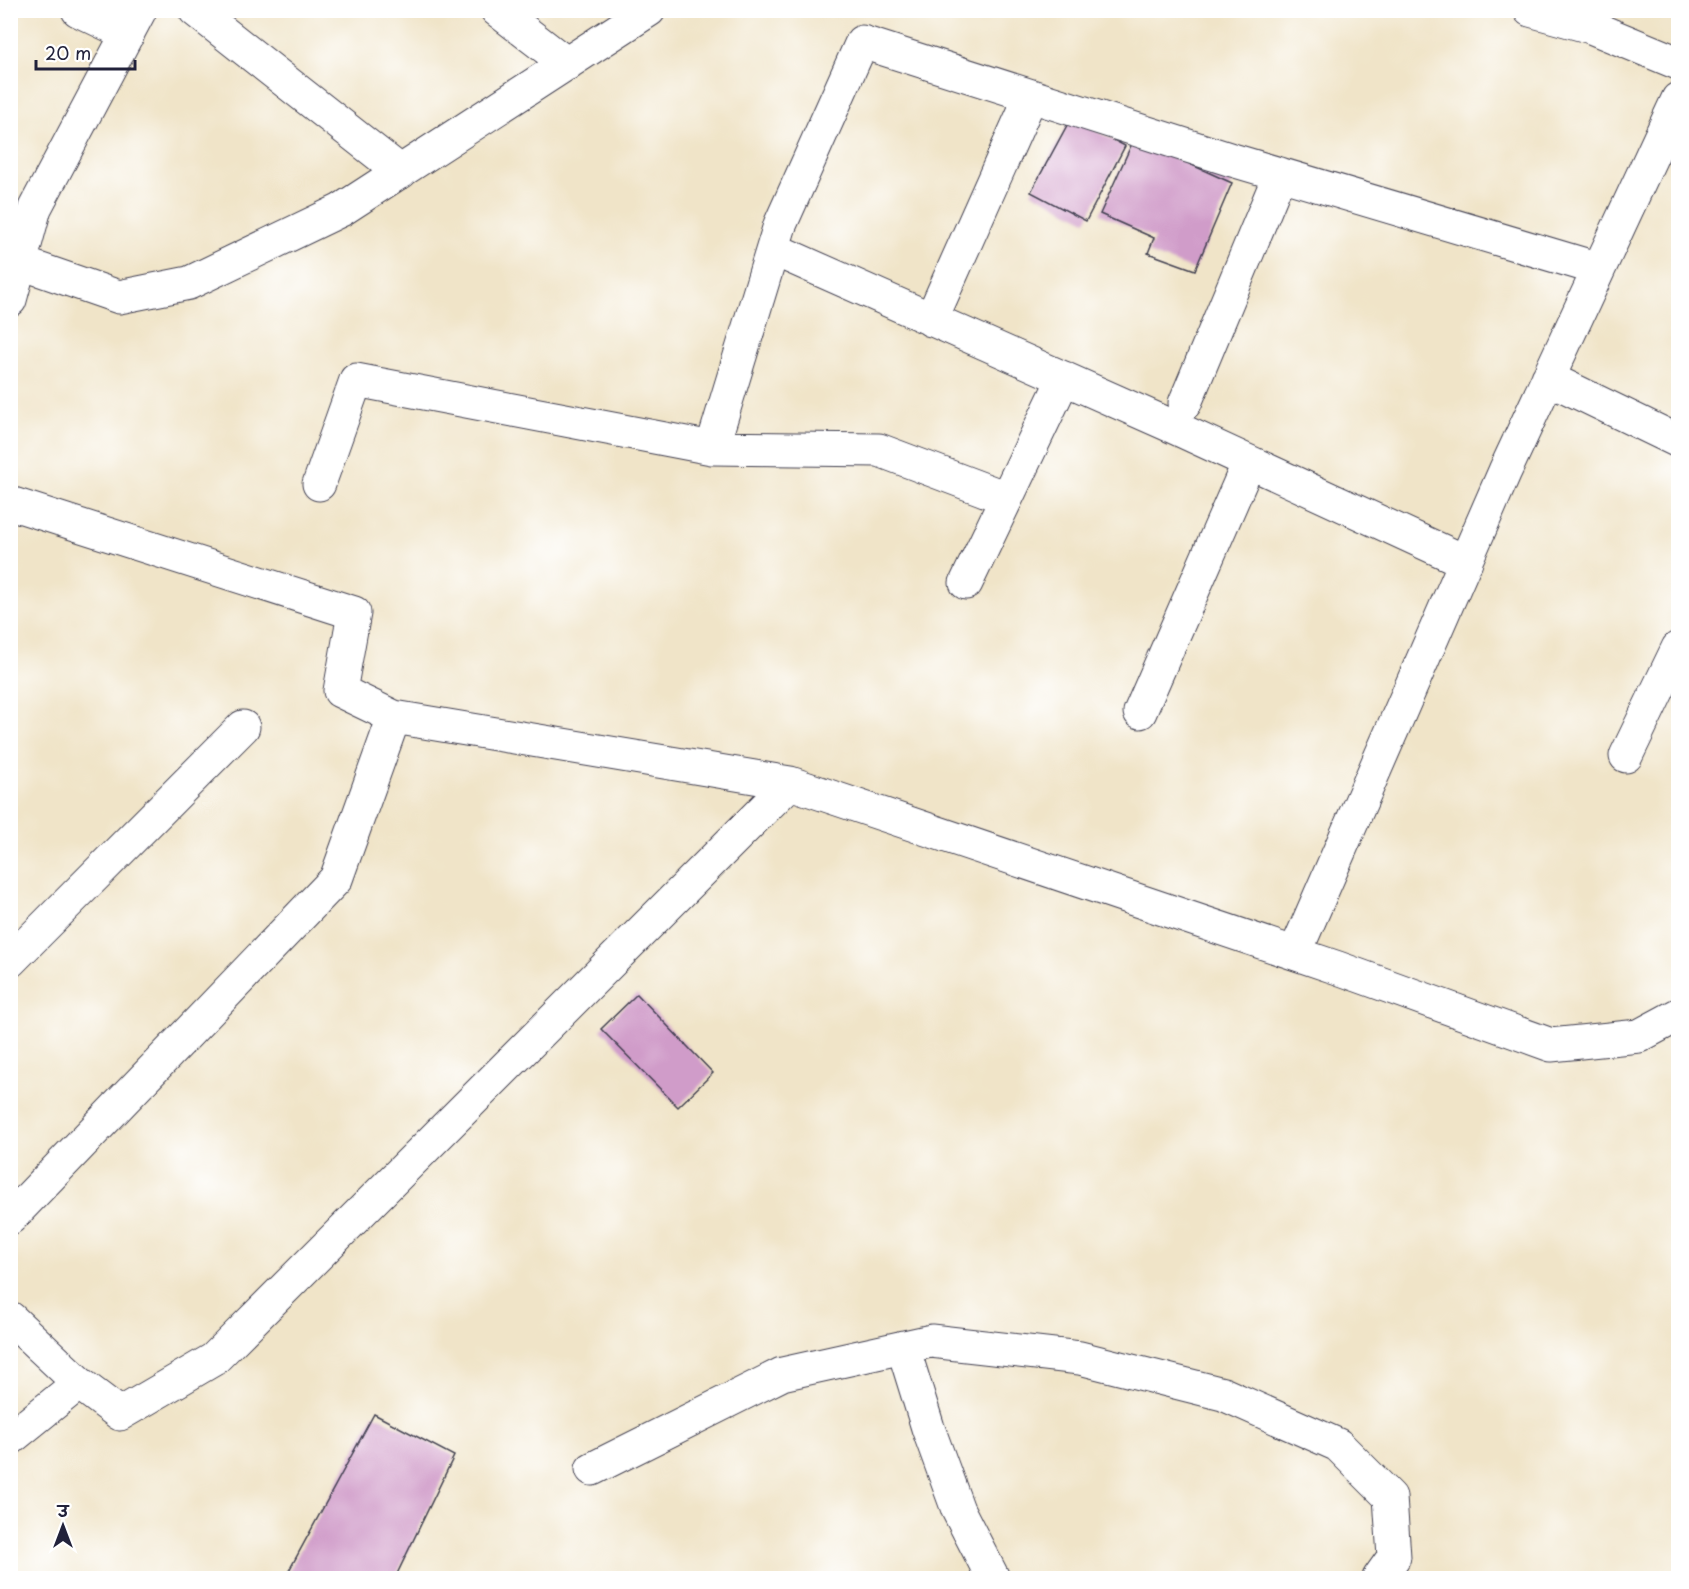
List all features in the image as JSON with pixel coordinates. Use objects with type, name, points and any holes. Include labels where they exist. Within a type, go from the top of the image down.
[{"type":"street","points":[[10,300],[35,208],[134,22],[78,10]]},
{"type":"street","points":[[195,10],[401,172]]},
{"type":"street","points":[[497,10],[567,64]]},
{"type":"street","points":[[21,263],[119,297],[189,283],[341,210],[649,10]]},
{"type":"street","points":[[1530,10],[1591,27],[1678,63]]},
{"type":"street","points":[[712,448],[780,225],[862,42],[1280,174],[1599,269]]},
{"type":"street","points":[[932,320],[1031,96]]},
{"type":"street","points":[[1294,953],[1548,378],[1678,99]]},
{"type":"street","points":[[1185,403],[1280,174]]},
{"type":"street","points":[[773,249],[1250,462],[1466,562]]},
{"type":"street","points":[[966,583],[1064,378]]},
{"type":"street","points":[[1548,378],[1678,441]]},
{"type":"street","points":[[319,484],[356,380],[712,448],[879,450],[1006,498]]},
{"type":"street","points":[[1140,712],[1250,462]]},
{"type":"street","points":[[10,503],[354,613],[340,691],[394,717],[790,783],[1294,953],[1551,1045],[1640,1036],[1678,1015]]},
{"type":"street","points":[[1626,756],[1678,648]]},
{"type":"street","points":[[10,1218],[336,879],[394,717]]},
{"type":"street","points":[[10,961],[243,727]]},
{"type":"street","points":[[10,1318],[79,1383],[120,1414],[214,1359],[790,783]]},
{"type":"street","points":[[592,1469],[782,1374],[930,1341],[1080,1358],[1222,1394],[1338,1445],[1390,1497],[1394,1557],[1379,1578]]},
{"type":"street","points":[[903,1347],[928,1428],[958,1510],[993,1578]]},
{"type":"street","points":[[10,1439],[79,1383]]},
{"type":"building","points":[[1071,118],[1125,146],[1086,221],[1031,192]]},
{"type":"building","points":[[1134,139],[1232,183],[1195,270],[1148,253],[1154,238],[1100,214]]},
{"type":"building","points":[[637,994],[713,1073],[678,1107],[601,1029]]},
{"type":"building","points":[[374,1414],[454,1456],[395,1578],[285,1578]]}]
